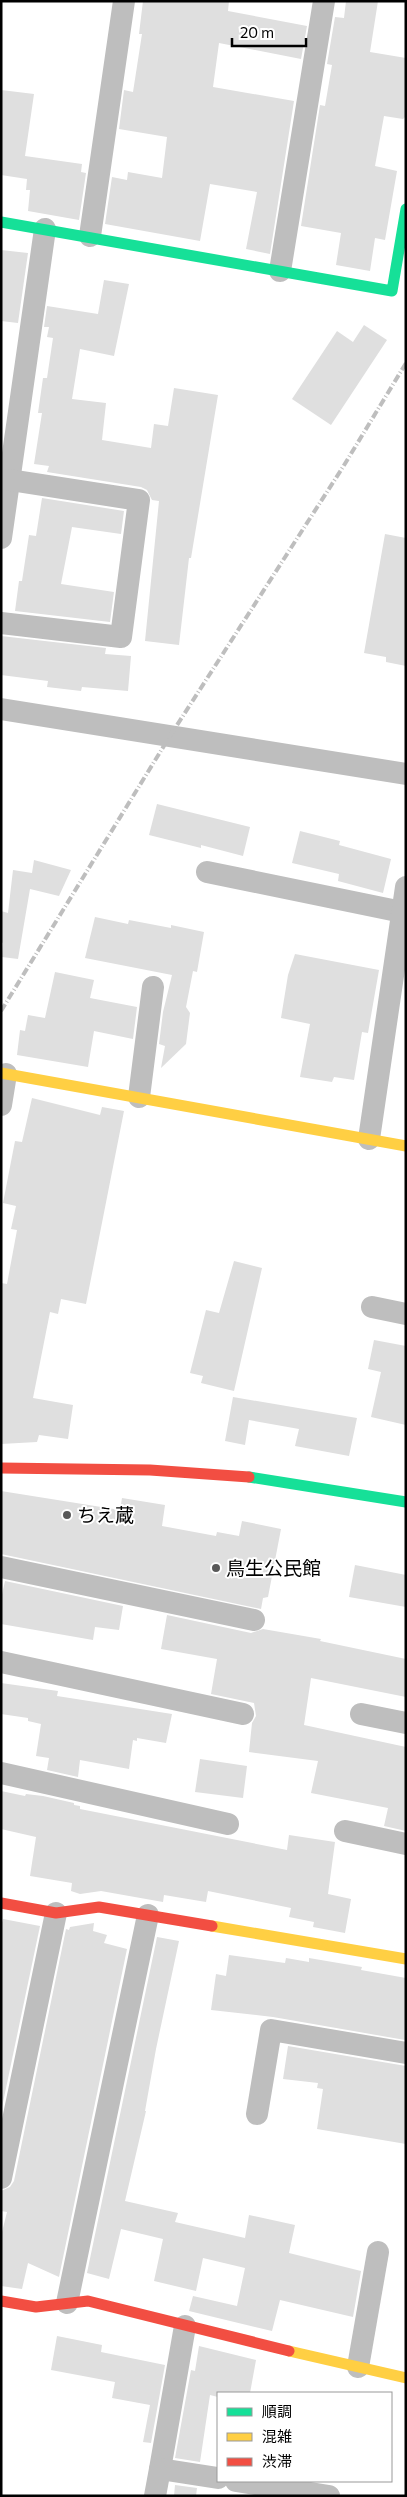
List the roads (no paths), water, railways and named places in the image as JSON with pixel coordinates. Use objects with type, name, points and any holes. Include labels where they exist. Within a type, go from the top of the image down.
[{"type":"street","points":[[90,236],[124,1]]},
{"type":"street","points":[[280,271],[324,1]]},
{"type":"street","points":[[1,222],[90,236],[392,291],[406,209]]},
{"type":"street","points":[[1,538],[45,229]]},
{"type":"street","points":[[1,623],[121,637],[139,500],[10,480]]},
{"type":"street","points":[[1,709],[406,774]]},
{"type":"street","points":[[207,872],[402,912]]},
{"type":"street","points":[[369,1139],[406,886]]},
{"type":"street","points":[[139,1098],[153,988]]},
{"type":"street","points":[[1,1105],[4,1073],[406,1146]]},
{"type":"street","points":[[372,1307],[406,1314]]},
{"type":"street","points":[[1,1468],[80,1467],[200,1472],[295,1483],[406,1502]]},
{"type":"street","points":[[1,1567],[254,1620]]},
{"type":"street","points":[[1,1662],[243,1714]]},
{"type":"street","points":[[361,1714],[406,1724]]},
{"type":"street","points":[[1,1773],[228,1824]]},
{"type":"street","points":[[345,1831],[406,1844]]},
{"type":"street","points":[[1,1903],[56,1914],[99,1907],[406,1959]]},
{"type":"street","points":[[1,2178],[56,1914]]},
{"type":"street","points":[[67,2303],[148,1915]]},
{"type":"street","points":[[257,2114],[271,2030],[406,2053]]},
{"type":"street","points":[[358,2367],[378,2252]]},
{"type":"street","points":[[1,2302],[36,2307],[88,2301],[406,2378]]},
{"type":"street","points":[[155,2496],[185,2326]]},
{"type":"street","points":[[160,2469],[217,2478]]},
{"type":"street","points":[[242,2482],[330,2496]]},
{"type":"railway","points":[[1,1011],[170,736],[343,467],[406,363]]},
{"type":"place","name":"ちえ蔵","points":[[67,1515]]},
{"type":"place","name":"鳥生公民館","points":[[216,1568]]}]
